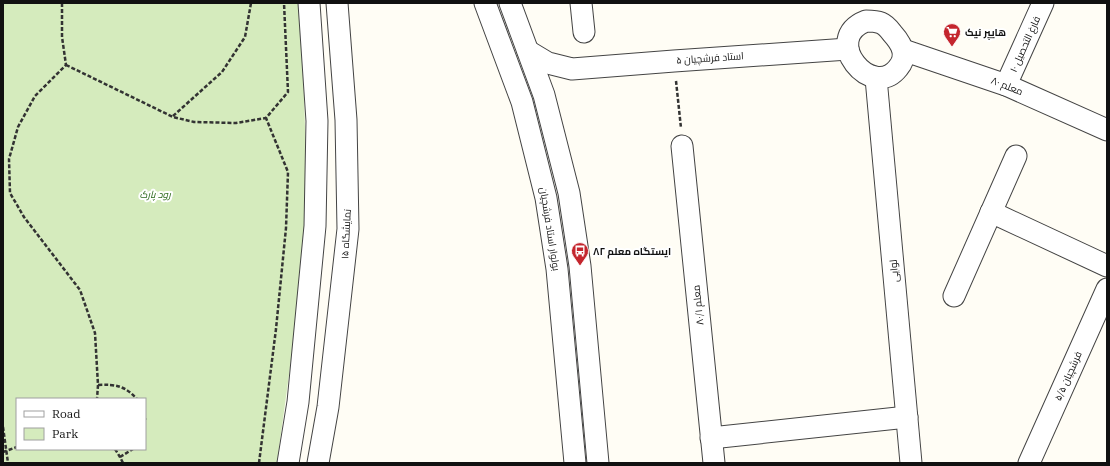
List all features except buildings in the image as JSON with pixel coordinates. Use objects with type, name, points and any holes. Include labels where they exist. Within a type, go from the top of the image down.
[{"type":"street","points":[[288,463],[298,402],[315,226],[317,122],[309,3]]},
{"type":"street","name":"نمایشگاه ۱۵","points":[[318,463],[328,407],[348,229],[346,120],[336,3]]},
{"type":"street","name":"بولوار استاد فرشچیان","points":[[485,3],[522,102],[546,198],[557,269],[575,463]]},
{"type":"street","points":[[510,3],[544,95],[569,193],[580,266],[598,463]]},
{"type":"street","points":[[581,3],[584,32]]},
{"type":"street","name":"فارغ التحصیل ۱۰","points":[[1006,85],[1043,3]]},
{"type":"street","points":[[872,12],[879,22],[885,25],[901,43],[903,50],[903,58],[900,66],[896,72],[889,76],[876,78],[864,73],[850,56],[848,49],[847,42],[849,34],[853,28],[866,21],[872,12]]},
{"type":"street","name":"استاد فرشچیان ۵","points":[[528,51],[548,63],[572,69],[674,60],[848,49]]},
{"type":"street","name":"معلم ۸۰","points":[[903,50],[1006,85],[1107,130]]},
{"type":"street","name":"استاد فرشچیان ۵","points":[[544,95],[556,80],[572,69]]},
{"type":"street","name":"لوایی","points":[[876,78],[911,463]]},
{"type":"street","name":"معلم ۸۰/۱","points":[[682,146],[714,463]]},
{"type":"street","points":[[954,296],[1016,156]]},
{"type":"street","points":[[992,212],[1107,266]]},
{"type":"street","name":"فرشچیان ۵/۵","points":[[1029,463],[1107,289]]},
{"type":"street","points":[[711,438],[907,417]]},
{"type":"path","points":[[62,3],[62,37],[66,65]]},
{"type":"path","points":[[173,117],[222,72],[245,37],[251,3]]},
{"type":"path","points":[[66,65],[173,117],[194,122],[229,123],[266,118],[288,92],[284,3]]},
{"type":"path","points":[[674,60],[682,146]]},
{"type":"path","points":[[66,65],[35,96],[18,127],[9,159],[10,193],[24,217],[80,290],[95,333],[98,386],[97,398]]},
{"type":"path","points":[[259,463],[286,236],[288,172],[266,118]]},
{"type":"path","points":[[98,386],[114,385],[130,391],[136,398]]},
{"type":"path","points":[[3,427],[5,451],[8,463]]},
{"type":"path","points":[[5,451],[16,447]]},
{"type":"path","points":[[115,450],[123,463]]},
{"type":"path","points":[[120,457],[131,450]]},
{"type":"green space","name":"رود پارک","points":[[3,3],[301,3],[308,220],[277,463],[3,463]]},
{"type":"place","name":"هایپر نیک","points":[[952,47]]},
{"type":"place","name":"ایستگاه معلم ۸۲","points":[[580,266]]}]
